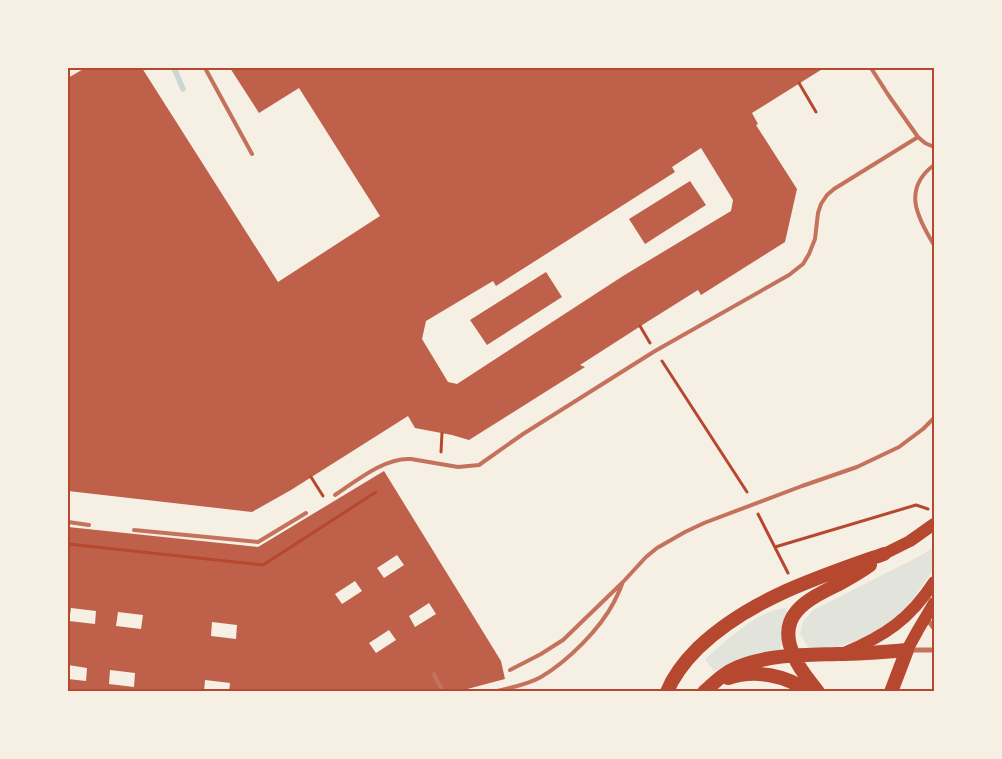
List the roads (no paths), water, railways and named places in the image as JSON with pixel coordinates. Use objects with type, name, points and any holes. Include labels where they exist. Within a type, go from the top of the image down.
[{"type":"highway","points":[[818,692],[793,655],[789,635],[791,620],[802,605],[812,597],[862,570],[884,554]]},
{"type":"highway","points":[[667,692],[672,678],[684,663],[712,635],[746,611],[818,578],[884,554]]},
{"type":"highway","points":[[709,687],[739,666],[763,660],[793,655],[907,650],[891,692]]},
{"type":"highway","points":[[709,687],[740,675],[774,675],[795,683],[809,692]]},
{"type":"main road","points":[[884,554],[910,541],[934,524]]},
{"type":"main road","points":[[840,654],[863,645],[894,627],[916,606],[934,582]]},
{"type":"main road","points":[[907,650],[934,603]]},
{"type":"street","points":[[925,617],[934,628]]},
{"type":"street","points":[[907,650],[934,650]]},
{"type":"lane","points":[[205,68],[252,154]]},
{"type":"lane","points":[[871,68],[918,137],[934,147]]},
{"type":"lane","points":[[335,495],[379,466],[393,460],[403,458],[458,467],[479,465],[523,434],[656,351],[789,275],[803,264],[809,254],[815,239],[818,213],[827,195],[918,137]]},
{"type":"lane","points":[[934,165],[923,174],[915,192],[918,215],[934,245]]},
{"type":"lane","points":[[934,194],[934,204]]},
{"type":"lane","points":[[510,670],[563,640],[657,548],[704,523],[857,467],[898,447],[923,429],[934,418]]},
{"type":"lane","points":[[134,530],[258,542],[306,514]]},
{"type":"lane","points":[[68,522],[89,525]]},
{"type":"lane","points":[[493,692],[524,684],[541,677],[565,659],[594,632],[614,603],[623,582]]},
{"type":"lane","points":[[434,674],[443,692]]},
{"type":"waterway","points":[[174,68],[183,89]]}]
